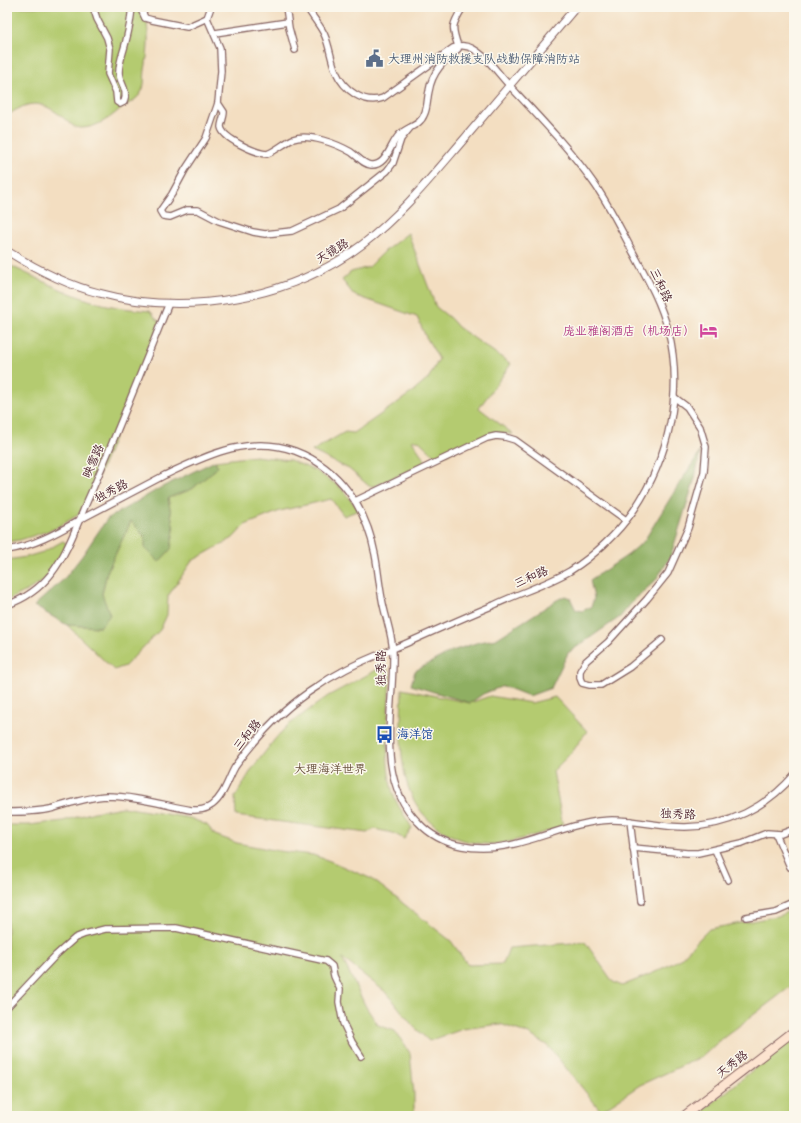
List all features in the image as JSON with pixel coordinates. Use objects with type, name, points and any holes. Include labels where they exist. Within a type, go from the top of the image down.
[{"type":"main road","name":"天秀路","points":[[684,1116],[794,1031]]},
{"type":"street","points":[[93,7],[97,19],[107,38],[110,49],[108,74],[116,92],[117,102],[120,104],[124,102],[125,90],[119,71],[132,7]]},
{"type":"street","points":[[140,7],[145,18],[187,27],[208,18]]},
{"type":"street","points":[[211,7],[208,18],[218,41],[221,55],[218,103],[206,138],[160,211],[163,216],[173,216],[187,210],[198,210],[218,221],[253,232],[265,234],[292,231],[339,209],[387,171],[393,163],[402,139],[410,128]]},
{"type":"street","points":[[286,7],[295,50]]},
{"type":"street","points":[[307,7],[325,36],[336,72],[348,88],[364,99],[376,100],[383,98],[446,52],[458,46]]},
{"type":"street","points":[[218,103],[224,112],[222,130],[229,137],[246,148],[263,154],[269,154],[297,138],[309,138],[323,140],[350,152],[365,163],[373,166],[383,161],[395,139],[400,134],[420,121],[424,115],[429,89],[436,71],[458,49],[453,27],[455,19],[463,7]]},
{"type":"street","name":"天镜路","points":[[7,251],[52,276],[87,290],[133,300],[169,303],[214,301],[257,293],[304,278],[337,262],[368,240],[405,206],[439,169],[576,7]]},
{"type":"street","points":[[215,33],[288,22]]},
{"type":"street","name":"三和路","points":[[7,812],[50,809],[84,799],[106,796],[127,798],[191,810],[201,810],[210,807],[216,801],[250,746],[274,720],[303,695],[341,672],[533,589],[570,571],[602,546],[626,520],[649,485],[661,458],[668,435],[674,397],[674,369],[668,330],[662,311],[645,275],[593,182],[534,112],[480,54],[470,47],[458,46]]},
{"type":"street","name":"映雪路","points":[[7,605],[30,594],[45,581],[59,563],[116,436],[169,303]]},
{"type":"street","points":[[662,640],[630,668],[600,685],[590,686],[582,683],[580,671],[586,661],[608,642],[648,600],[668,573],[688,528],[704,472],[706,447],[700,428],[687,407],[674,397]]},
{"type":"street","points":[[355,501],[464,448],[487,438],[496,436],[516,440],[626,520]]},
{"type":"street","name":"独秀路","points":[[7,550],[32,544],[148,484],[225,450],[249,445],[268,445],[280,447],[306,456],[320,464],[335,476],[355,501],[366,522],[374,546],[382,600],[393,649],[390,747],[392,774],[397,791],[405,806],[415,820],[428,831],[441,839],[454,844],[473,848],[485,848],[510,845],[590,822],[610,820],[630,821],[686,827],[720,822],[739,816],[761,805],[777,793],[794,775]]},
{"type":"street","points":[[630,821],[640,901]]},
{"type":"street","points":[[633,848],[687,853],[715,850],[742,843],[767,834],[781,834],[794,829]]},
{"type":"street","points":[[776,834],[790,867]]},
{"type":"street","points":[[715,850],[728,880]]},
{"type":"street","points":[[746,917],[776,912],[794,904]]},
{"type":"street","points":[[7,1007],[56,955],[75,938],[105,929],[176,928],[326,961],[332,966],[334,976],[340,989],[339,1002],[343,1023],[361,1056]]},
{"type":"green space","points":[[7,7],[143,7],[147,23],[148,38],[144,84],[140,95],[111,117],[97,125],[86,128],[74,127],[46,106],[34,104],[22,107],[12,112],[7,117]]},
{"type":"green space","points":[[408,233],[436,307],[450,318],[458,327],[511,364],[479,408],[513,434],[493,434],[437,458],[418,440],[412,441],[427,463],[374,486],[369,486],[349,469],[312,451],[345,432],[354,433],[414,391],[428,379],[439,359],[426,337],[417,317],[354,295],[342,280],[351,272],[369,267],[386,250]]},
{"type":"green space","points":[[11,266],[76,296],[117,307],[150,311],[160,323],[89,500],[78,515],[54,529],[20,540],[7,542],[7,273]]},
{"type":"green space","points":[[700,452],[695,478],[670,558],[655,581],[634,600],[620,617],[568,653],[551,688],[529,696],[503,686],[483,694],[470,703],[411,685],[415,671],[452,651],[479,642],[496,639],[565,596],[570,598],[576,610],[582,611],[591,607],[594,598],[590,580],[628,555],[644,541]]},
{"type":"green space","points":[[255,456],[290,460],[316,471],[340,487],[359,510],[344,516],[331,499],[280,511],[245,525],[233,538],[192,561],[168,596],[167,615],[160,630],[125,666],[114,670],[67,625],[99,627],[102,594],[107,572],[131,521],[145,537],[159,561],[170,549],[174,530],[168,498],[192,489],[218,467],[215,461]]},
{"type":"green space","points":[[215,461],[218,467],[192,489],[168,498],[174,530],[171,549],[159,562],[145,548],[145,537],[131,521],[107,572],[102,594],[110,615],[100,627],[67,625],[34,606],[64,579],[82,556],[107,519],[160,488]]},
{"type":"green space","points":[[63,541],[66,543],[61,559],[48,576],[29,590],[7,600],[7,560],[43,552]]},
{"type":"green space","name":"大理海洋世界","points":[[385,667],[390,673],[387,754],[391,786],[395,799],[412,828],[404,839],[393,833],[374,829],[367,833],[236,816],[235,797],[252,769],[287,726],[328,696],[380,668]]},
{"type":"green space","points":[[402,689],[470,703],[490,696],[531,703],[555,697],[587,731],[573,751],[553,771],[563,827],[512,841],[495,844],[482,844],[469,842],[451,835],[428,819],[416,804],[408,787],[404,768],[401,749]]},
{"type":"green space","points":[[123,807],[190,818],[207,825],[215,835],[237,843],[279,851],[313,855],[372,879],[451,941],[468,965],[503,964],[509,948],[585,942],[613,982],[622,986],[660,970],[680,959],[709,929],[778,916],[794,909],[794,993],[790,987],[718,1042],[703,1056],[640,1085],[601,1111],[548,1046],[529,1034],[500,1024],[463,1029],[429,1041],[413,1026],[388,994],[342,958],[366,1007],[378,1025],[395,1031],[410,1053],[414,1094],[414,1116],[7,1116],[7,825],[29,825],[63,821],[94,812]]},
{"type":"green space","points":[[794,1036],[794,1116],[697,1116]]},
{"type":"place","name":"大理州消防救援支队战勤保障消防站","points":[[375,59]]},
{"type":"place","name":"庞业雅阁酒店（机场店）","points":[[708,331]]},
{"type":"place","name":"海洋馆","points":[[384,734]]}]
